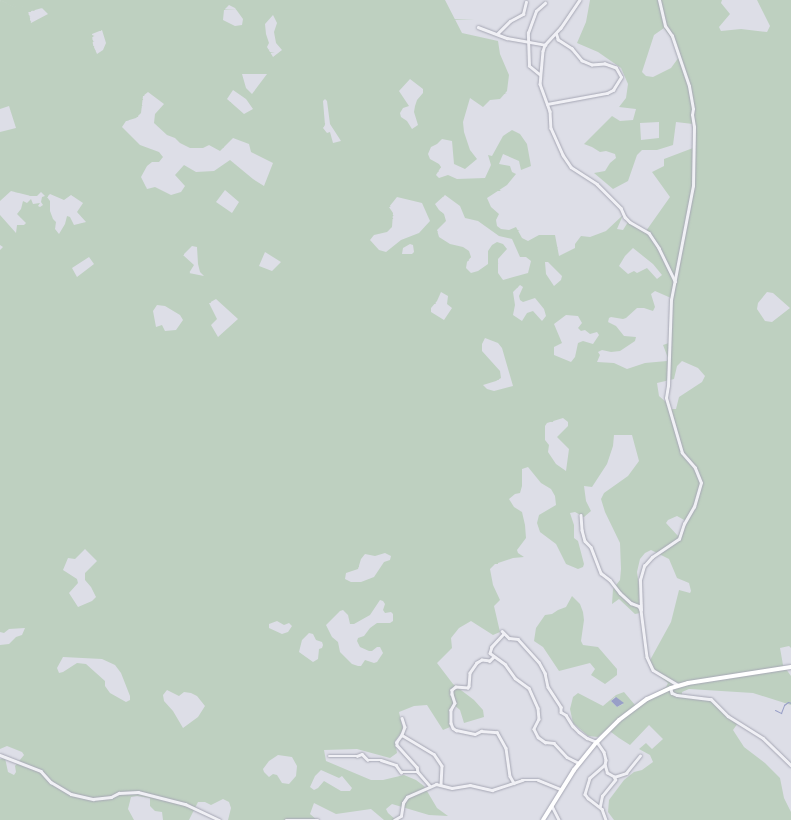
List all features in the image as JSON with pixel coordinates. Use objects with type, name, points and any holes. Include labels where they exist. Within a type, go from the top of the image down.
[{"type":"main road","points":[[543,820],[560,789],[579,763],[619,720],[637,706],[678,685],[791,667]]},
{"type":"street","points":[[580,0],[556,33],[545,45],[540,84],[548,104],[552,128],[563,155],[571,167],[602,189],[621,208],[625,217],[630,222],[649,233],[659,248],[675,281]]},
{"type":"street","points":[[659,0],[665,26],[672,36],[689,86],[694,127],[693,186],[671,300],[668,386],[666,398],[677,442],[685,458],[695,468],[701,483],[701,488],[695,496],[694,506],[684,524],[679,539],[652,557],[644,566],[640,580],[644,642],[651,666],[656,673],[678,685]]},
{"type":"street","points":[[497,34],[510,21],[523,14],[526,2]]},
{"type":"street","points":[[540,75],[529,66],[528,33],[536,12],[544,3]]},
{"type":"street","points":[[478,27],[507,38],[545,45]]},
{"type":"street","points":[[548,104],[607,93],[613,90],[621,77],[616,68],[604,64],[592,65],[582,61],[572,49],[558,40],[556,33]]},
{"type":"street","points":[[581,515],[582,530],[585,541],[591,547],[601,573],[610,580],[620,593],[631,602],[639,606],[641,610]]},
{"type":"street","points":[[502,631],[509,638],[518,639],[539,662],[545,673],[548,687],[561,707],[561,712],[566,714],[576,729],[587,738],[597,742],[606,756],[606,773],[614,777],[626,773],[640,756]]},
{"type":"street","points":[[504,634],[490,650],[494,657],[506,664],[515,678],[529,688],[538,708],[539,719],[534,729],[538,737],[545,742],[554,743],[567,756],[579,763]]},
{"type":"street","points":[[494,657],[490,661],[482,660],[477,663],[470,674],[468,688],[456,687],[452,690],[455,703],[452,710],[451,723],[453,728],[456,730],[475,734],[481,731],[496,732],[506,748],[510,776],[514,783]]},
{"type":"street","points":[[670,688],[672,693],[677,696],[711,699],[728,716],[763,738],[791,765]]},
{"type":"street","points":[[402,718],[405,724],[397,745],[417,766],[418,772],[430,786]]},
{"type":"street","points":[[402,735],[434,754],[442,766],[441,784]]},
{"type":"street","points":[[329,756],[357,756],[362,754],[368,760],[381,760],[396,765],[401,772],[418,772]]},
{"type":"street","points":[[0,755],[41,771],[51,782],[71,794],[93,799],[119,793],[138,792],[185,804],[219,820]]},
{"type":"street","points":[[602,809],[585,794],[590,778],[605,766]]},
{"type":"street","points":[[611,820],[606,819],[600,801],[614,782],[614,777]]},
{"type":"street","points":[[394,820],[400,816],[403,803],[407,797],[430,786],[441,784],[452,788],[470,785],[492,790],[522,780],[538,780],[560,789]]},
{"type":"street","points":[[551,805],[559,820]]},
{"type":"street","points":[[286,820],[318,820]]},
{"type":"green space","points":[[0,0],[445,0],[462,33],[498,41],[500,54],[509,75],[507,91],[500,99],[490,100],[483,107],[470,98],[463,122],[464,132],[470,150],[477,159],[465,169],[454,164],[452,141],[442,139],[431,147],[428,154],[430,159],[439,164],[441,167],[436,175],[439,178],[448,175],[457,179],[485,178],[491,165],[488,155],[492,156],[503,136],[512,130],[520,134],[527,144],[531,166],[521,170],[519,161],[503,154],[499,164],[510,166],[512,172],[516,174],[507,185],[487,198],[491,207],[499,214],[496,220],[497,226],[501,229],[509,230],[516,227],[522,238],[528,241],[539,235],[555,235],[559,256],[575,248],[575,244],[581,236],[590,237],[606,231],[623,215],[617,229],[623,230],[628,222],[646,231],[670,197],[652,172],[664,166],[664,159],[693,148],[693,124],[676,122],[673,145],[657,150],[642,150],[637,155],[628,181],[613,189],[594,173],[605,171],[610,163],[616,158],[615,154],[606,151],[600,152],[584,144],[612,116],[620,121],[633,120],[636,109],[619,107],[626,98],[628,84],[621,68],[598,52],[577,43],[586,22],[590,0],[722,0],[721,3],[730,14],[719,27],[721,31],[741,29],[767,32],[770,26],[757,0],[791,0],[791,648],[789,646],[780,648],[783,665],[791,676],[791,705],[753,693],[689,689],[682,692],[682,695],[713,700],[725,713],[738,723],[733,730],[744,747],[765,763],[780,778],[784,798],[791,812],[791,820],[614,820],[608,812],[609,800],[624,780],[634,772],[642,770],[653,762],[650,755],[639,749],[646,743],[652,749],[663,739],[649,725],[630,745],[607,729],[598,737],[588,736],[573,723],[570,709],[573,697],[578,693],[603,706],[616,695],[624,692],[635,705],[666,687],[668,683],[652,670],[649,662],[671,622],[679,590],[690,593],[691,591],[689,583],[677,578],[669,559],[651,550],[645,553],[640,559],[637,572],[640,613],[635,614],[619,599],[612,604],[613,589],[620,580],[620,543],[605,512],[601,499],[604,493],[628,476],[639,461],[632,435],[614,435],[613,446],[607,464],[592,487],[584,486],[586,501],[591,511],[584,517],[575,512],[570,513],[574,525],[574,538],[578,541],[584,564],[583,567],[578,569],[566,564],[556,544],[540,532],[537,523],[539,515],[556,505],[555,496],[551,489],[541,483],[528,467],[522,469],[522,486],[520,493],[515,494],[509,499],[514,507],[522,512],[526,538],[517,550],[518,553],[524,557],[513,558],[495,564],[490,569],[493,585],[500,600],[494,606],[500,632],[493,635],[471,621],[459,628],[451,638],[452,648],[437,663],[453,684],[474,700],[483,710],[484,717],[464,723],[460,710],[453,704],[449,712],[450,727],[443,730],[427,705],[414,706],[399,712],[403,730],[395,741],[397,753],[390,758],[357,749],[324,750],[326,761],[371,780],[383,780],[404,775],[416,780],[424,786],[437,808],[448,816],[429,815],[392,804],[386,809],[388,813],[396,820],[384,820],[371,809],[336,814],[314,803],[310,814],[317,820],[228,820],[231,808],[229,802],[223,799],[211,805],[205,802],[198,802],[189,820],[163,820],[162,812],[155,811],[150,806],[150,798],[137,796],[131,797],[128,809],[134,820],[0,820],[0,759],[5,758],[8,772],[14,775],[16,772],[15,766],[24,755],[22,752],[7,746],[0,749],[0,645],[9,644],[16,637],[22,635],[25,628],[9,629],[4,633],[0,632],[0,250],[3,247],[0,245],[0,215],[16,233],[17,225],[24,225],[26,223],[17,214],[21,209],[23,201],[27,203],[31,199],[33,204],[40,203],[38,206],[40,207],[43,205],[41,202],[42,197],[45,196],[41,192],[37,196],[31,196],[11,191],[0,201],[0,132],[16,128],[9,106],[0,109]],"holes":[[[229,5],[235,8],[243,19],[242,25],[235,26],[223,20],[224,10]],[[42,8],[48,14],[31,23],[28,12]],[[273,15],[277,23],[274,32],[276,43],[282,50],[273,57],[267,47],[269,43],[265,24]],[[664,28],[672,39],[679,57],[671,68],[653,77],[646,76],[642,72],[654,35]],[[102,30],[106,43],[103,50],[97,54],[93,45],[92,34]],[[242,74],[267,74],[252,94],[246,88]],[[410,79],[423,89],[423,93],[417,100],[414,112],[418,125],[412,129],[407,121],[401,117],[400,113],[403,108],[409,106],[399,91]],[[233,90],[246,99],[253,109],[244,114],[227,99]],[[148,92],[164,104],[155,114],[154,123],[167,135],[175,138],[180,143],[190,148],[203,148],[209,145],[220,151],[233,138],[249,144],[251,152],[273,163],[264,186],[230,160],[214,171],[196,172],[184,165],[175,175],[185,186],[181,192],[171,195],[155,187],[147,189],[141,177],[147,166],[152,162],[159,162],[163,157],[159,152],[140,145],[122,127],[126,121],[136,118],[141,113],[143,96]],[[325,99],[327,101],[330,124],[341,141],[333,143],[330,132],[327,133],[323,128],[325,125],[323,101]],[[659,122],[659,138],[641,140],[640,123]],[[225,190],[239,202],[232,213],[216,202]],[[50,194],[64,200],[71,195],[83,203],[77,212],[86,222],[74,225],[70,217],[67,216],[65,224],[59,234],[55,229],[56,222],[50,211],[50,201],[47,197]],[[445,195],[460,206],[465,218],[478,221],[499,236],[512,239],[520,257],[526,257],[531,261],[528,273],[503,280],[498,273],[498,259],[507,249],[503,244],[497,242],[492,245],[488,251],[488,264],[478,271],[471,273],[466,268],[467,262],[471,257],[469,251],[463,247],[450,244],[439,237],[437,230],[446,221],[444,214],[435,204]],[[397,197],[422,203],[430,221],[419,233],[401,240],[386,252],[379,250],[370,240],[374,235],[387,232],[392,227],[393,213],[389,207]],[[410,244],[413,245],[414,252],[412,254],[402,254],[403,248]],[[192,246],[197,247],[198,264],[200,272],[204,276],[189,273],[194,265],[183,255]],[[633,248],[653,264],[662,275],[657,279],[647,268],[637,273],[634,271],[628,274],[619,266],[625,256]],[[265,252],[281,262],[272,271],[259,266]],[[89,257],[94,264],[77,277],[72,268]],[[545,262],[548,262],[562,276],[561,280],[554,286],[546,274]],[[520,285],[523,287],[519,296],[520,300],[523,302],[535,298],[544,309],[546,316],[542,321],[533,311],[527,313],[522,321],[513,315],[515,305],[513,292]],[[655,291],[671,298],[669,343],[663,345],[668,358],[667,361],[645,363],[627,369],[614,363],[597,362],[600,355],[598,352],[602,350],[611,352],[620,351],[635,341],[636,337],[624,336],[616,326],[608,322],[609,318],[611,317],[626,318],[637,308],[644,308],[653,311],[655,307],[651,294]],[[441,292],[448,296],[447,304],[452,308],[444,320],[431,312],[431,308],[437,301]],[[767,292],[773,293],[790,308],[772,322],[765,321],[757,309],[758,303]],[[216,299],[238,319],[218,337],[211,325],[217,319],[209,303]],[[157,305],[165,306],[180,315],[183,320],[176,330],[165,331],[162,325],[156,327],[153,311]],[[566,315],[578,316],[582,323],[578,328],[581,331],[585,330],[590,334],[597,332],[599,335],[593,344],[583,341],[578,343],[575,357],[571,362],[554,355],[554,347],[562,343],[554,324]],[[485,338],[498,343],[502,348],[513,386],[494,391],[487,389],[483,385],[501,378],[500,371],[482,351],[482,344]],[[682,361],[698,368],[705,376],[702,382],[679,397],[676,409],[669,409],[667,403],[659,396],[657,383],[674,379],[677,366]],[[563,418],[568,422],[568,426],[557,437],[569,449],[566,471],[556,464],[548,452],[549,445],[545,440],[545,426],[547,423]],[[677,516],[686,521],[678,536],[666,523],[668,520]],[[85,549],[97,561],[85,573],[85,580],[91,587],[96,597],[92,601],[78,607],[69,593],[78,583],[77,579],[63,570],[68,558],[75,559]],[[385,553],[391,556],[390,560],[384,562],[374,577],[361,582],[351,582],[345,579],[346,573],[358,569],[361,559],[365,554],[375,556]],[[380,600],[385,604],[383,610],[385,613],[391,612],[393,614],[393,621],[390,623],[377,623],[370,628],[364,636],[358,638],[357,641],[360,647],[369,651],[380,647],[383,653],[377,662],[374,663],[365,660],[361,666],[358,666],[352,664],[340,652],[338,642],[332,637],[326,625],[340,611],[343,610],[348,615],[350,624],[354,624],[370,615]],[[277,621],[284,625],[289,623],[292,626],[288,632],[282,634],[269,628],[269,624]],[[309,633],[313,634],[316,640],[322,642],[322,648],[319,649],[318,659],[313,662],[299,652],[302,640]],[[63,657],[102,659],[115,665],[121,673],[130,696],[130,700],[126,702],[110,693],[105,686],[105,681],[86,664],[77,663],[63,672],[59,673],[57,668]],[[167,690],[179,696],[184,692],[197,696],[205,706],[198,717],[183,728],[173,711],[164,701],[163,695]],[[615,697],[623,703],[623,704],[617,707],[611,701]],[[278,755],[292,757],[297,766],[296,776],[289,784],[282,783],[277,775],[273,774],[269,777],[263,769],[269,761]],[[321,770],[339,778],[342,776],[352,788],[350,791],[341,791],[324,781],[314,790],[310,787],[315,776]]]},
{"type":"green space","points":[[572,596],[580,604],[583,612],[584,620],[581,641],[583,645],[598,647],[617,669],[617,675],[605,684],[591,675],[595,669],[590,663],[559,671],[543,647],[534,641],[536,628],[545,615],[552,614],[566,607]]},
{"type":"water","points":[[616,697],[624,703],[617,707],[611,701]]},
{"type":"waterway","points":[[775,710],[781,713],[784,705],[788,702],[791,703]]}]
